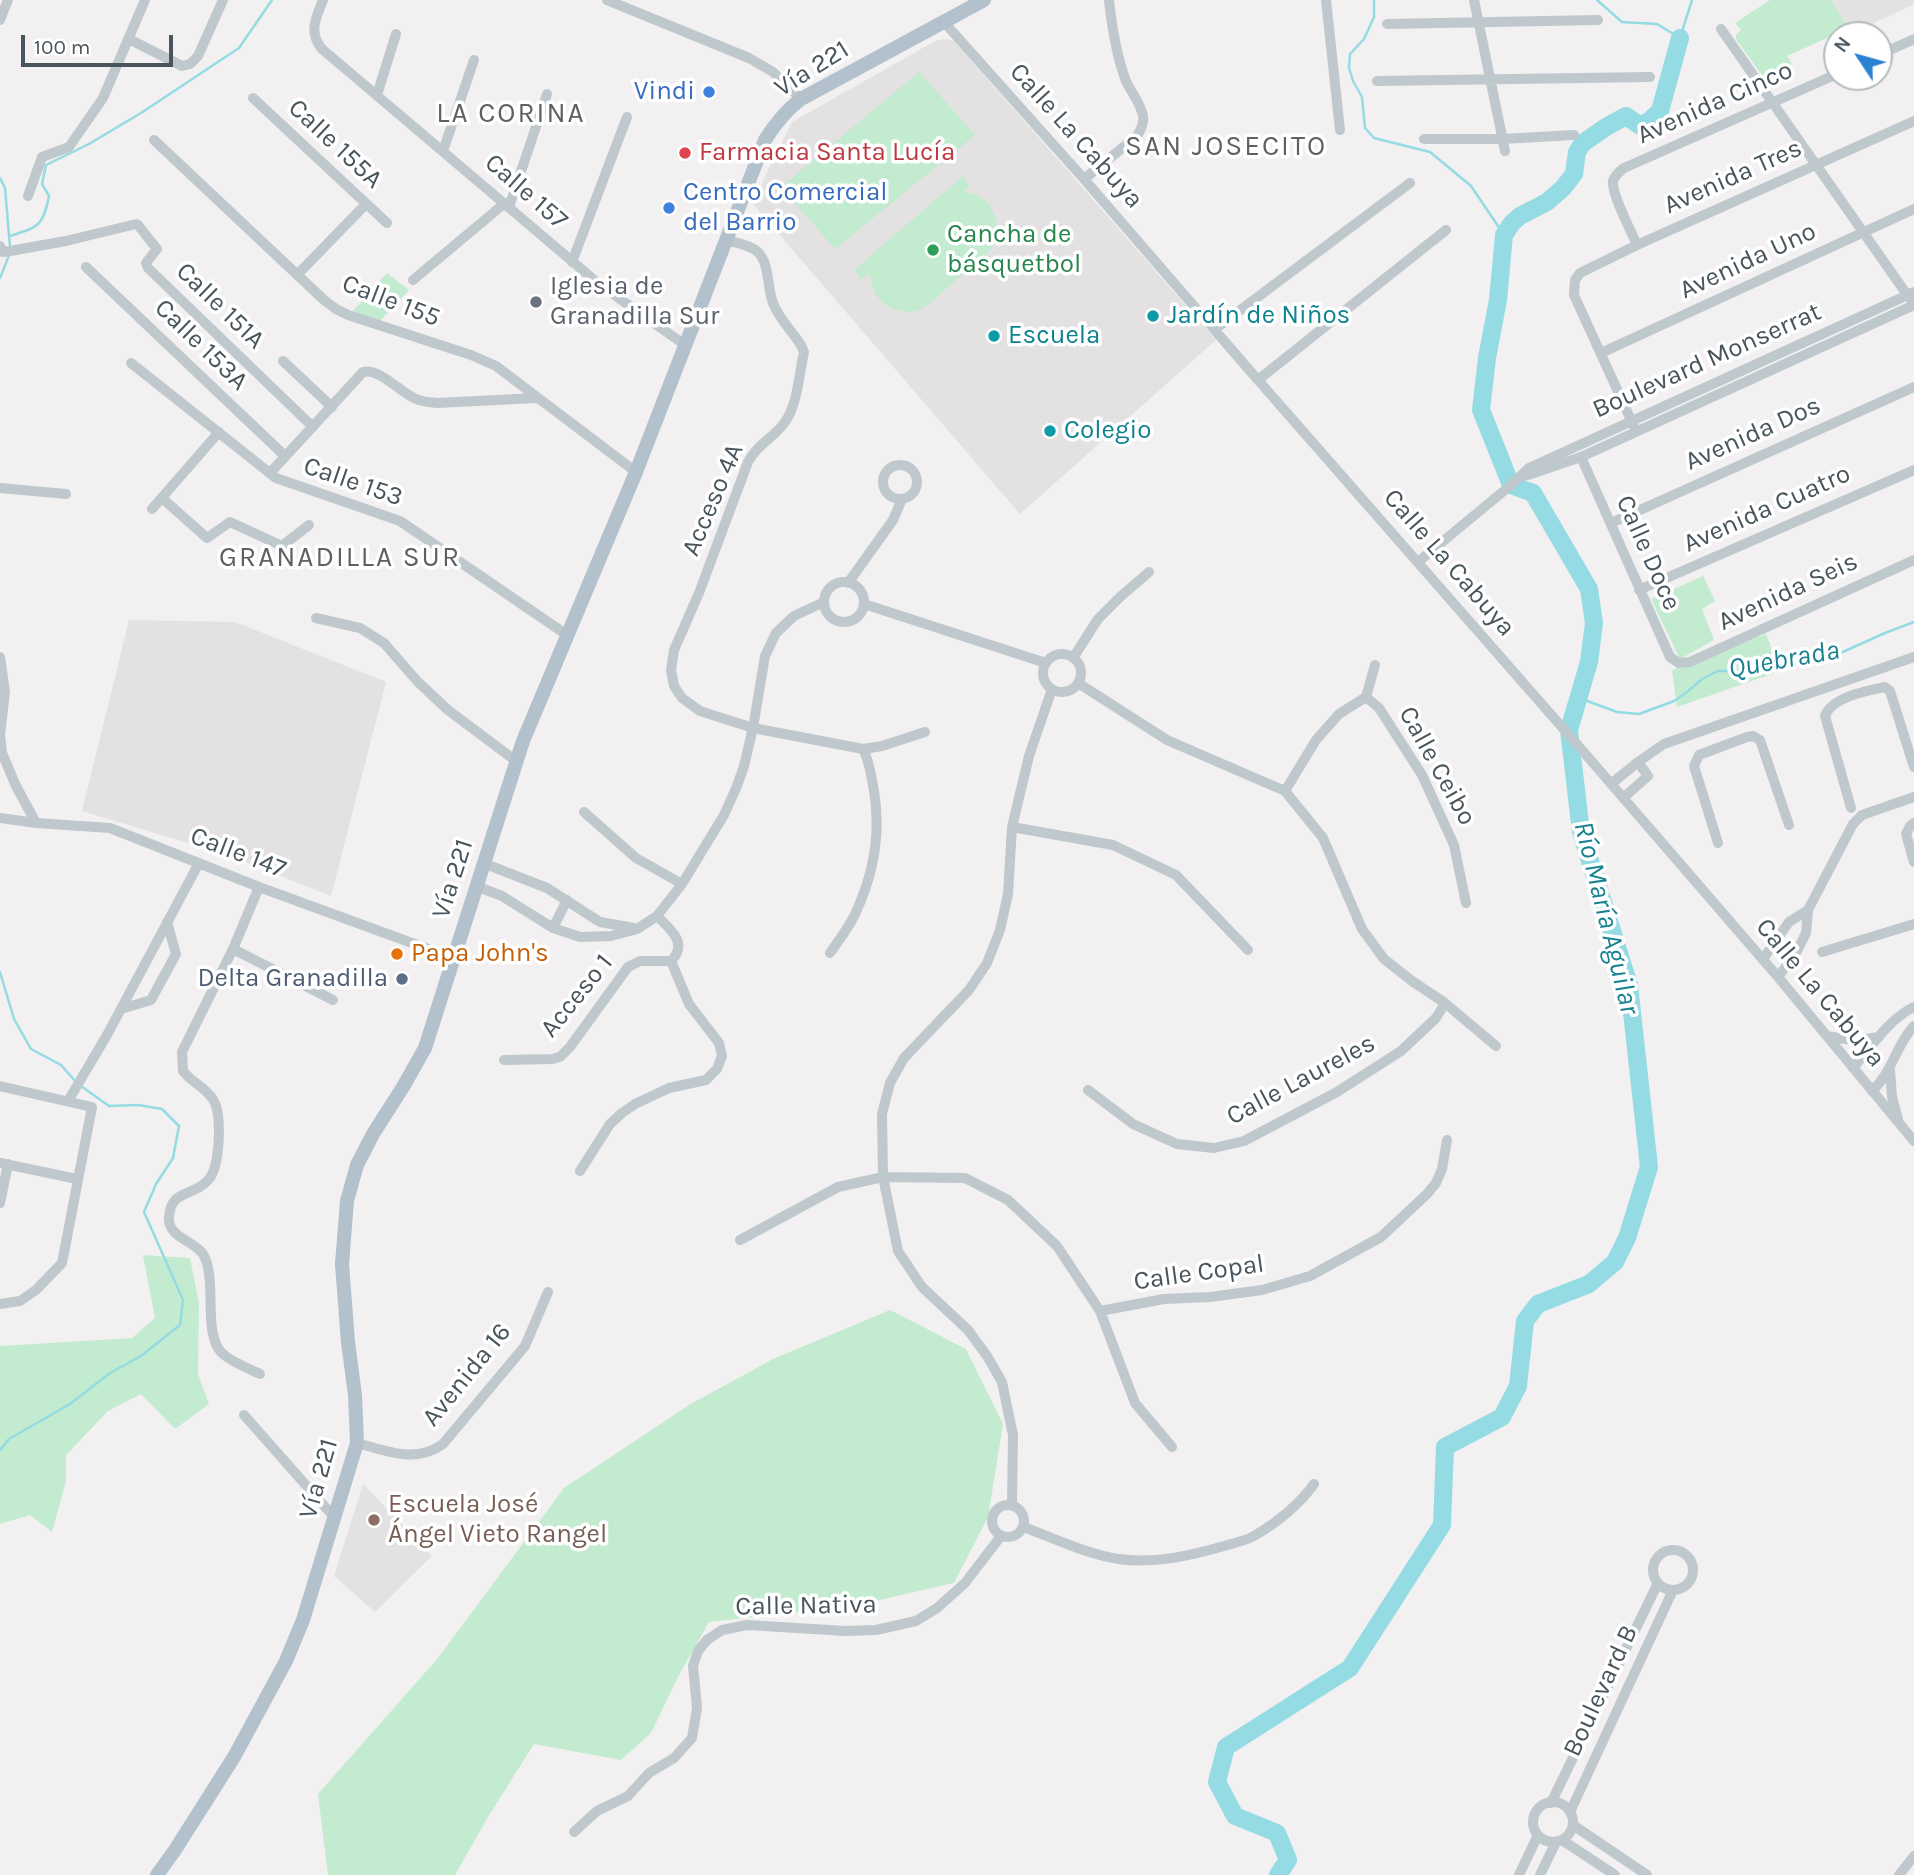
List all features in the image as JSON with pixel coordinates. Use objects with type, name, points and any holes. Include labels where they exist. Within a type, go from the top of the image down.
[{"type":"main road","name":"Vía 221","points":[[157,1875],[234,1756],[286,1661],[303,1620],[357,1443],[342,1264],[347,1201],[357,1165],[425,1048],[516,761],[544,686],[636,472],[765,140],[788,108],[801,99],[984,0]]},
{"type":"street","points":[[0,20],[9,0]]},
{"type":"street","points":[[27,196],[42,157],[69,148],[103,98],[145,0]]},
{"type":"street","points":[[129,39],[182,66],[190,64],[198,56],[223,0]]},
{"type":"street","name":"Calle 157","points":[[323,0],[314,23],[314,36],[322,49],[572,262],[685,345]]},
{"type":"street","points":[[607,0],[749,58],[773,72],[801,99]]},
{"type":"street","points":[[1084,179],[1142,130],[1143,113],[1115,48],[1109,0]]},
{"type":"street","points":[[1326,0],[1340,130]]},
{"type":"street","points":[[1474,0],[1505,151]]},
{"type":"street","points":[[1387,24],[1598,20]]},
{"type":"street","name":"Calle La Cabuya","points":[[943,22],[1084,179],[1779,977],[1914,1141]]},
{"type":"street","points":[[1721,29],[1912,299]]},
{"type":"street","points":[[377,95],[396,34]]},
{"type":"street","points":[[1893,48],[1914,38]]},
{"type":"street","points":[[443,151],[474,60]]},
{"type":"street","points":[[1377,81],[1650,77]]},
{"type":"street","name":"Avenida Cinco","points":[[1637,245],[1613,190],[1614,178],[1624,168],[1823,80]]},
{"type":"street","points":[[413,281],[507,205],[547,93]]},
{"type":"street","name":"Calle 155A","points":[[253,98],[387,223]]},
{"type":"street","points":[[572,262],[627,117]]},
{"type":"street","name":"Avenida Tres","points":[[1601,353],[1574,295],[1575,279],[1586,269],[1914,121]]},
{"type":"street","points":[[1424,139],[1574,135]]},
{"type":"street","name":"Calle 155","points":[[154,140],[336,309],[496,366],[636,472]]},
{"type":"street","points":[[1215,329],[1410,183]]},
{"type":"street","points":[[298,275],[366,204]]},
{"type":"street","name":"Avenida Uno","points":[[1601,353],[1914,209]]},
{"type":"street","name":"Calle 151A","points":[[1,253],[66,241],[136,223],[157,249],[146,263],[148,268],[313,427]]},
{"type":"street","points":[[1258,380],[1446,230]]},
{"type":"street","name":"Acceso 4A","points":[[726,240],[760,252],[765,260],[773,306],[802,345],[804,352],[793,405],[786,420],[754,451],[748,462],[699,593],[674,650],[671,670],[674,686],[682,698],[700,711],[752,728]]},
{"type":"street","name":"Calle 153A","points":[[86,267],[285,456]]},
{"type":"street","name":"Boulevard Monserrat","points":[[1418,562],[1529,468],[1634,426],[1912,299]]},
{"type":"street","points":[[1601,353],[1634,426]]},
{"type":"street","points":[[283,361],[332,407]]},
{"type":"street","name":"Calle 153","points":[[131,363],[284,482],[405,524],[568,635]]},
{"type":"street","points":[[270,473],[363,372],[370,370],[421,401],[437,403],[537,398]]},
{"type":"street","name":"Avenida Dos","points":[[1611,523],[1914,387]]},
{"type":"street","name":"Boulevard Monserrat","points":[[1522,476],[1581,457],[1634,426]]},
{"type":"street","points":[[152,509],[219,432]]},
{"type":"street","name":"Calle Doce","points":[[1581,457],[1670,657],[1679,663]]},
{"type":"street","name":"Avenida Cuatro","points":[[1639,590],[1914,470]]},
{"type":"street","points":[[0,488],[66,494]]},
{"type":"street","points":[[162,498],[207,538],[230,522],[282,546],[309,525]]},
{"type":"street","points":[[848,583],[892,520],[902,499]]},
{"type":"street","name":"Avenida Seis","points":[[1679,663],[1689,662],[1914,560]]},
{"type":"street","points":[[1073,658],[1098,620],[1149,572]]},
{"type":"street","points":[[842,582],[848,583],[862,593],[864,604],[853,620],[840,622],[828,615],[825,596],[831,587],[842,582]]},
{"type":"street","points":[[476,886],[502,896],[553,928],[580,937],[611,936],[637,929],[657,916],[682,884],[724,815],[744,766],[765,656],[776,633],[794,616],[824,602]]},
{"type":"street","points":[[864,604],[1046,663]]},
{"type":"street","points":[[316,618],[360,628],[384,643],[418,682],[448,710],[516,761]]},
{"type":"street","points":[[1061,655],[1073,658],[1080,672],[1078,683],[1069,691],[1063,692],[1047,685],[1043,674],[1050,658],[1061,655]]},
{"type":"street","points":[[0,657],[5,692],[0,735],[2,753],[36,823]]},
{"type":"street","points":[[1611,784],[1664,744],[1914,657]]},
{"type":"street","points":[[1285,791],[1316,740],[1339,714],[1366,697],[1375,665]]},
{"type":"street","points":[[1854,679],[1858,693]]},
{"type":"street","points":[[1078,683],[1167,740],[1285,791],[1323,838],[1362,929],[1384,959],[1446,1003],[1496,1046]]},
{"type":"street","points":[[1851,808],[1825,716],[1831,705],[1858,693],[1885,687],[1890,691],[1914,767]]},
{"type":"street","points":[[1012,1506],[1013,1435],[1002,1382],[968,1330],[922,1287],[898,1251],[883,1177],[882,1114],[890,1083],[904,1058],[969,990],[987,963],[1000,930],[1008,894],[1012,827],[1029,756],[1052,689]]},
{"type":"street","name":"Calle Ceibo","points":[[1366,697],[1379,708],[1422,775],[1454,845],[1466,904]]},
{"type":"street","points":[[1723,723],[1728,744]]},
{"type":"street","points":[[752,728],[863,749],[882,746],[925,732]]},
{"type":"street","points":[[1718,843],[1694,766],[1699,755],[1747,737],[1753,736],[1760,740],[1789,825]]},
{"type":"street","points":[[830,953],[856,914],[871,876],[878,836],[869,761],[863,749]]},
{"type":"street","points":[[1623,798],[1648,776],[1638,762]]},
{"type":"street","points":[[1779,977],[1795,955],[1806,933],[1808,910],[1853,824],[1862,815],[1914,797]]},
{"type":"street","points":[[584,812],[636,859],[682,884]]},
{"type":"street","name":"Calle 147","points":[[0,818],[110,828],[258,887],[453,958]]},
{"type":"street","points":[[1914,823],[1906,834],[1914,862]]},
{"type":"street","points":[[1012,827],[1113,845],[1176,875],[1248,950]]},
{"type":"street","points":[[68,1101],[199,863]]},
{"type":"street","points":[[483,863],[547,888],[600,922],[637,929]]},
{"type":"street","points":[[258,887],[233,949],[185,1045],[182,1060],[183,1071],[208,1092],[218,1111],[216,1165],[208,1181],[177,1197],[169,1210],[168,1221],[170,1228],[203,1255],[210,1287],[215,1343],[220,1352],[260,1374]]},
{"type":"street","points":[[553,928],[566,900]]},
{"type":"street","points":[[1763,959],[1790,922],[1808,910]]},
{"type":"street","points":[[580,1171],[610,1124],[622,1113],[670,1088],[706,1080],[717,1069],[722,1056],[719,1043],[689,1004],[671,961],[678,949],[675,933],[657,916]]},
{"type":"street","points":[[121,1009],[150,1000],[176,954],[167,922]]},
{"type":"street","points":[[1822,952],[1914,924]]},
{"type":"street","points":[[233,949],[333,1000]]},
{"type":"street","name":"Acceso 1","points":[[504,1060],[560,1057],[628,967],[640,961],[671,961]]},
{"type":"street","name":"Calle Laureles","points":[[1088,1090],[1133,1124],[1177,1144],[1214,1147],[1244,1141],[1337,1091],[1401,1051],[1436,1018],[1446,1003]]},
{"type":"street","points":[[1853,1068],[1905,1011],[1914,1007]]},
{"type":"street","points":[[1872,1091],[1890,1070],[1902,1041],[1914,1027]]},
{"type":"street","points":[[1827,1036],[1846,1040],[1879,1037]]},
{"type":"street","points":[[1890,1070],[1892,1097],[1898,1122]]},
{"type":"street","points":[[0,1086],[92,1107],[62,1263],[36,1290],[20,1301],[0,1304]]},
{"type":"street","name":"Calle Copal","points":[[1100,1311],[1164,1299],[1210,1297],[1262,1290],[1310,1276],[1381,1237],[1427,1194],[1442,1169],[1447,1140]]},
{"type":"street","points":[[0,1203],[4,1164],[77,1179]]},
{"type":"street","points":[[740,1240],[838,1187],[883,1177],[965,1178],[1008,1200],[1057,1247],[1100,1311],[1135,1403],[1172,1447]]},
{"type":"street","name":"Avenida 16","points":[[357,1443],[394,1453],[420,1455],[432,1452],[443,1444],[525,1346],[548,1292]]},
{"type":"street","points":[[244,1415],[334,1517]]},
{"type":"street","points":[[1023,1527],[1117,1559],[1168,1559],[1252,1537],[1288,1513],[1314,1484]]},
{"type":"street","points":[[1002,1506],[1012,1506],[1021,1512],[1023,1527],[1016,1535],[1006,1538],[1001,1536],[991,1524],[993,1513],[1002,1506]]},
{"type":"street","name":"Calle Nativa","points":[[574,1832],[597,1811],[628,1796],[649,1773],[674,1758],[692,1738],[697,1708],[693,1666],[698,1651],[707,1640],[722,1630],[747,1625],[846,1631],[876,1630],[916,1621],[937,1608],[965,1583],[1001,1536]]},
{"type":"street","name":"Boulevard B","points":[[1551,1803],[1658,1583],[1653,1572],[1654,1565],[1660,1555],[1672,1550],[1684,1553],[1691,1563],[1692,1576],[1685,1586],[1673,1590],[1570,1812]]},
{"type":"street","points":[[1658,1583],[1673,1590]]},
{"type":"street","points":[[1540,1875],[1559,1841],[1571,1831],[1573,1825],[1570,1812],[1562,1804],[1551,1803],[1545,1804],[1536,1813],[1534,1824],[1538,1835],[1549,1842],[1559,1841],[1615,1875]]},
{"type":"street","points":[[1573,1825],[1647,1875]]},
{"type":"street","points":[[1519,1875],[1538,1835]]},
{"type":"street","points":[[1899,1875],[1914,1856]]},
{"type":"shaded area","points":[[1831,0],[1914,0],[1914,4],[1878,21],[1845,21]]},
{"type":"shaded area","points":[[937,40],[954,41],[1216,340],[1020,514],[753,204],[792,122]]},
{"type":"shaded area","points":[[129,620],[235,622],[386,682],[331,896],[231,856],[82,811]]},
{"type":"shaded area","name":"Escuela José Ángel Vieto Rangel","points":[[363,1484],[432,1556],[375,1612],[334,1576]]},
{"type":"green space","points":[[1770,0],[1831,0],[1844,21],[1823,21],[1823,40],[1787,56],[1792,64],[1766,81],[1736,39],[1741,30],[1735,23]]},
{"type":"green space","points":[[919,72],[975,135],[835,249],[781,187]]},
{"type":"green space","points":[[963,176],[969,185],[964,192],[982,198],[993,211],[996,229],[991,248],[923,308],[906,312],[883,303],[874,291],[869,274],[861,279],[854,270]]},
{"type":"green space","points":[[387,273],[409,290],[380,321],[352,312]]},
{"type":"green space","points":[[1703,576],[1715,601],[1702,609],[1714,640],[1680,659],[1651,599]]},
{"type":"green space","points":[[1766,634],[1780,671],[1677,707],[1672,670]]},
{"type":"green space","points":[[143,1255],[190,1258],[199,1304],[198,1374],[209,1404],[175,1429],[141,1394],[108,1411],[66,1455],[66,1481],[52,1532],[30,1515],[0,1524],[0,1347],[132,1338],[155,1318]]},
{"type":"green space","points":[[890,1310],[966,1349],[1003,1424],[988,1517],[954,1583],[853,1606],[709,1622],[651,1733],[621,1760],[534,1744],[455,1875],[328,1875],[318,1794],[438,1658],[564,1488],[689,1405],[773,1359]]},
{"type":"waterway","points":[[10,236],[34,227],[42,219],[49,196],[42,184],[46,165],[89,144],[141,113],[239,48],[272,0]]},
{"type":"waterway","points":[[1374,0],[1374,17],[1364,39],[1350,54],[1349,68],[1362,97],[1365,128],[1374,138],[1430,152],[1471,186],[1504,235]]},
{"type":"waterway","points":[[1597,0],[1622,22],[1657,24],[1680,38],[1692,0]]},
{"type":"waterway","name":"Río María Aguilar","points":[[1278,1875],[1288,1860],[1277,1833],[1235,1816],[1217,1782],[1226,1747],[1350,1668],[1442,1525],[1445,1447],[1502,1417],[1518,1386],[1525,1321],[1538,1304],[1589,1284],[1615,1262],[1627,1238],[1649,1167],[1629,985],[1581,832],[1569,730],[1589,662],[1594,623],[1589,589],[1533,493],[1511,485],[1481,410],[1498,300],[1504,235],[1520,216],[1547,202],[1563,188],[1574,174],[1577,152],[1583,143],[1626,116],[1639,125],[1648,122],[1660,111],[1680,38]]},
{"type":"waterway","points":[[0,178],[5,188],[10,247]]},
{"type":"waterway","points":[[0,278],[10,253]]},
{"type":"waterway","name":"Quebrada","points":[[1579,698],[1617,712],[1639,714],[1674,701],[1702,679],[1718,671],[1806,662],[1836,655],[1914,622]]},
{"type":"waterway","points":[[0,972],[14,1019],[31,1049],[61,1065],[76,1082]]},
{"type":"waterway","points":[[0,1450],[9,1439],[70,1404],[110,1373],[141,1356],[180,1325],[183,1300],[144,1212],[156,1184],[173,1158],[179,1126],[162,1109],[138,1105],[109,1106],[81,1086]]},
{"type":"place","name":"Vindi","points":[[709,92]]},
{"type":"place","name":"Farmacia Santa Lucía","points":[[685,153]]},
{"type":"place","name":"Centro Comercial del Barrio","points":[[669,208]]},
{"type":"place","name":"Cancha de básquetbol","points":[[933,250]]},
{"type":"place","name":"Iglesia de Granadilla Sur","points":[[536,302]]},
{"type":"place","name":"Jardín de Niños","points":[[1153,316]]},
{"type":"place","name":"Escuela","points":[[994,336]]},
{"type":"place","name":"Colegio","points":[[1050,431]]},
{"type":"place","name":"Papa John's","points":[[397,954]]},
{"type":"place","name":"Delta Granadilla","points":[[402,979]]},
{"type":"place","name":"Escuela José Ángel Vieto Rangel","points":[[374,1520]]},
{"type":"district","name":"LA CORINA","points":[[511,114]]},
{"type":"district","name":"SAN JOSECITO","points":[[1226,147]]},
{"type":"district","name":"GRANADILLA SUR","points":[[340,558]]}]
